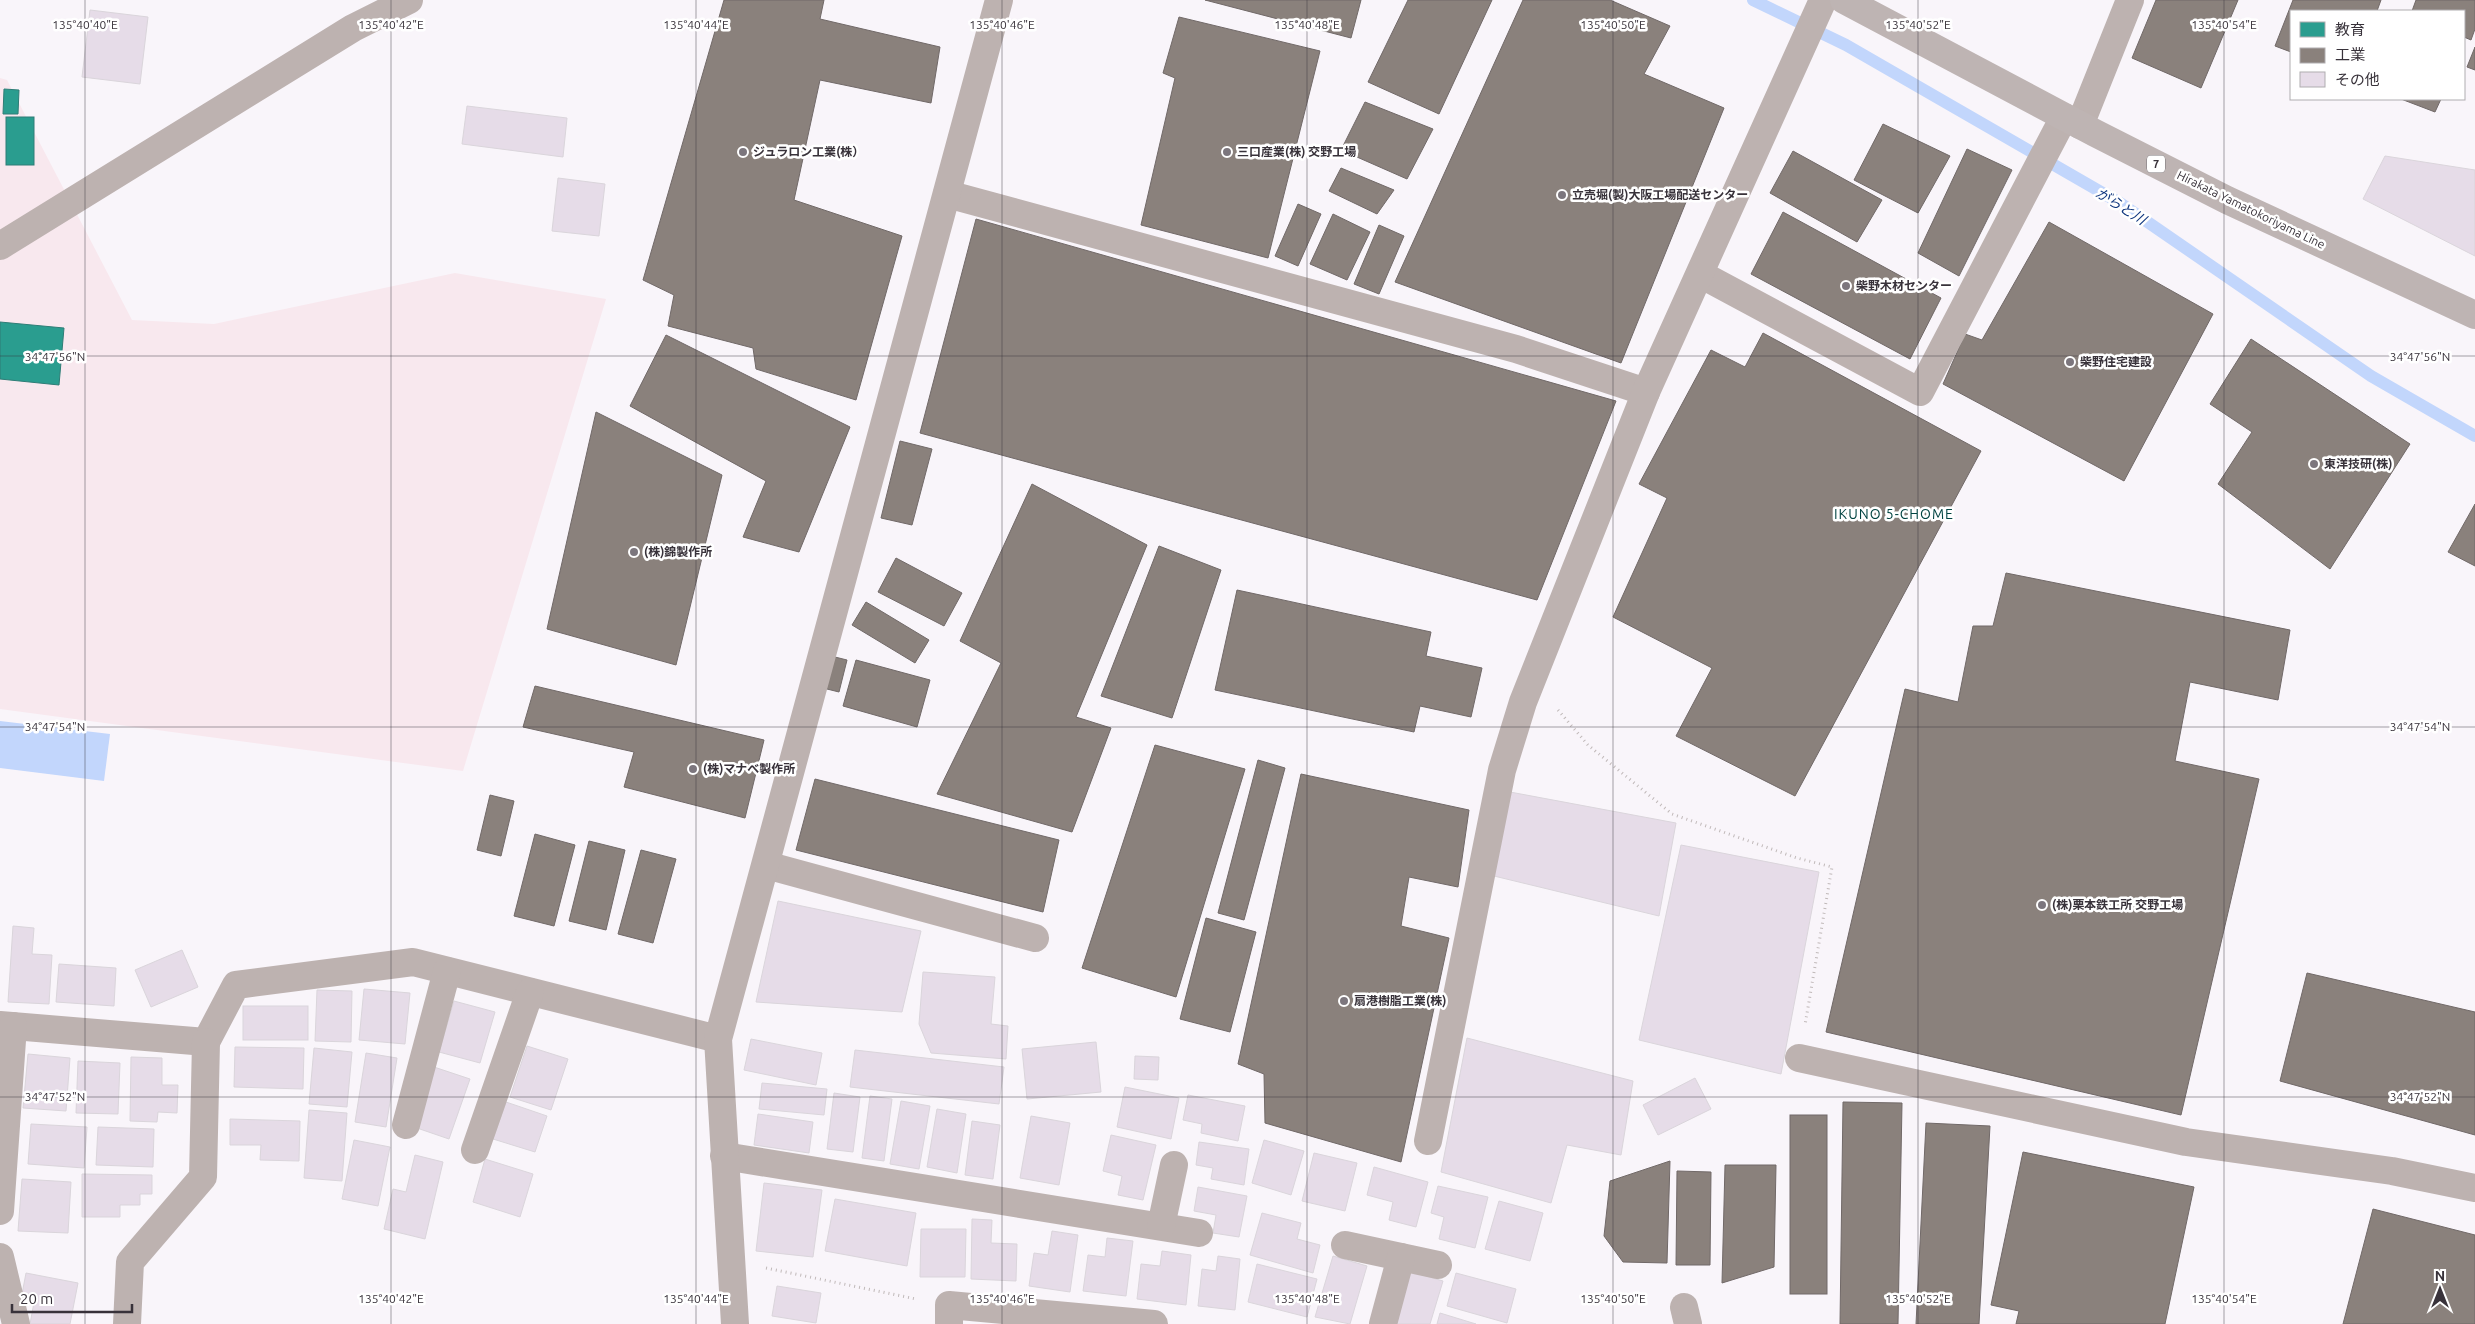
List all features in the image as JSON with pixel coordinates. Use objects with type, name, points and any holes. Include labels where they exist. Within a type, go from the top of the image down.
[{"type":"main road","name":"Hirakata Yamatokoriyama Line","points":[[1844,0],[2226,200],[2475,315]]},
{"type":"street","points":[[0,246],[353,28],[409,0]]},
{"type":"street","points":[[735,1324],[718,1039],[999,0]]},
{"type":"street","points":[[1428,1142],[1502,770],[1527,692],[1646,392],[1823,0]]},
{"type":"street","points":[[1700,274],[1920,392],[2072,121],[2130,0]]},
{"type":"street","points":[[946,194],[1506,346],[1646,392]]},
{"type":"street","points":[[766,865],[1035,938]]},
{"type":"street","points":[[126,1324],[130,1262],[203,1177],[206,1042],[236,985],[413,962],[718,1039]]},
{"type":"street","points":[[406,1125],[447,971]]},
{"type":"street","points":[[475,1150],[530,992]]},
{"type":"street","points":[[0,1211],[6,1026],[206,1042]]},
{"type":"street","points":[[1799,1058],[2186,1142],[2392,1171],[2475,1188]]},
{"type":"street","points":[[724,1156],[1199,1233]]},
{"type":"street","points":[[1161,1226],[1174,1166]]},
{"type":"street","points":[[1345,1246],[1438,1266]]},
{"type":"street","points":[[0,1257],[16,1324]]},
{"type":"street","points":[[1383,1324],[1401,1258]]},
{"type":"street","points":[[949,1315],[1154,1324]]},
{"type":"path","points":[[1527,692],[1554,705],[1588,745],[1672,814],[1797,858],[1832,867],[1799,1058]]},
{"type":"path","points":[[731,1262],[949,1315]]},
{"type":"shaded area","points":[[0,78],[7,80],[132,320],[214,324],[455,273],[606,299],[463,771],[0,709]]},
{"type":"water","points":[[0,721],[110,734],[104,781],[0,768]]},
{"type":"building: 教育","points":[[4,89],[19,90],[18,114],[3,114]]},
{"type":"building: 教育","points":[[6,117],[34,117],[34,165],[6,165]]},
{"type":"building: 教育","points":[[0,322],[64,328],[59,385],[0,379]]},
{"type":"building: 工業","name":"ジュラロン工業(株）","points":[[724,0],[824,0],[820,19],[940,47],[931,103],[820,80],[794,200],[902,236],[856,400],[756,369],[753,348],[668,326],[674,295],[643,280]]},
{"type":"building: 工業","points":[[1205,0],[1361,0],[1351,38]]},
{"type":"building: 工業","points":[[1408,0],[1492,0],[1439,114],[1368,82]]},
{"type":"building: 工業","name":"立売堀(製)大阪工場配送センター","points":[[1523,0],[1610,0],[1670,26],[1644,74],[1724,108],[1621,363],[1395,282]]},
{"type":"building: 工業","points":[[2156,0],[2238,0],[2201,88],[2132,58]]},
{"type":"building: 工業","points":[[2293,0],[2381,0],[2377,10],[2290,10],[2290,52],[2275,46]]},
{"type":"building: 工業","points":[[2416,0],[2475,0],[2475,29],[2471,40],[2465,37],[2465,10],[2412,10]]},
{"type":"building: 工業","name":"三口産業(株) 交野工場","points":[[1179,17],[1320,51],[1268,258],[1141,225],[1175,78],[1163,73]]},
{"type":"building: 工業","points":[[2475,47],[2475,70],[2467,67]]},
{"type":"building: 工業","points":[[2404,100],[2441,100],[2435,112]]},
{"type":"building: 工業","points":[[1365,102],[1433,129],[1407,179],[1341,150]]},
{"type":"building: 工業","points":[[1883,124],[1950,156],[1918,213],[1854,180]]},
{"type":"building: 工業","points":[[1967,149],[2012,170],[1959,276],[1918,253]]},
{"type":"building: 工業","points":[[1793,151],[1882,200],[1857,242],[1770,193]]},
{"type":"building: 工業","points":[[1341,168],[1394,190],[1377,214],[1329,191]]},
{"type":"building: 工業","points":[[1298,204],[1321,214],[1298,266],[1275,256]]},
{"type":"building: 工業","name":"柴野木材センター","points":[[1783,212],[1941,298],[1910,359],[1751,274]]},
{"type":"building: 工業","points":[[1333,214],[1370,232],[1347,280],[1310,264]]},
{"type":"building: 工業","points":[[976,219],[1616,401],[1537,600],[920,433]]},
{"type":"building: 工業","name":"柴野住宅建設","points":[[2049,222],[2213,314],[2124,481],[1943,384],[1965,334],[1982,340]]},
{"type":"building: 工業","points":[[1379,225],[1404,236],[1379,294],[1354,284]]},
{"type":"building: 工業","points":[[1763,333],[1981,451],[1795,796],[1676,736],[1712,668],[1613,617],[1667,498],[1639,484],[1711,350],[1745,367]]},
{"type":"building: 工業","points":[[666,335],[850,427],[799,552],[743,537],[766,481],[630,406]]},
{"type":"building: 工業","name":"東洋技研(株)","points":[[2251,339],[2410,444],[2330,569],[2218,484],[2252,432],[2210,404]]},
{"type":"building: 工業","name":"(株)錦製作所","points":[[596,412],[722,475],[676,665],[547,629]]},
{"type":"building: 工業","points":[[900,441],[932,449],[912,525],[881,518]]},
{"type":"building: 工業","points":[[1032,484],[1147,545],[1076,717],[1111,728],[1072,832],[937,794],[1001,663],[960,641]]},
{"type":"building: 工業","points":[[2475,504],[2475,566],[2448,552]]},
{"type":"building: 工業","points":[[1159,546],[1221,570],[1172,718],[1101,696]]},
{"type":"building: 工業","points":[[896,558],[962,593],[944,626],[878,592]]},
{"type":"building: 工業","name":"(株)栗本鉄工所 交野工場","points":[[2006,573],[2290,630],[2278,700],[2190,682],[2175,761],[2259,779],[2181,1115],[1826,1032],[1905,689],[1958,702],[1973,626],[1993,626]]},
{"type":"building: 工業","points":[[1237,590],[1431,632],[1426,656],[1482,668],[1471,717],[1420,706],[1414,732],[1215,690]]},
{"type":"building: 工業","points":[[866,602],[929,640],[915,663],[852,625]]},
{"type":"building: 工業","points":[[831,656],[847,660],[839,692],[823,688]]},
{"type":"building: 工業","points":[[856,660],[930,680],[917,727],[843,706]]},
{"type":"building: 工業","name":"(株)マナべ製作所","points":[[535,686],[764,740],[745,818],[624,787],[634,752],[523,727]]},
{"type":"building: 工業","points":[[1155,745],[1245,769],[1176,997],[1082,968]]},
{"type":"building: 工業","points":[[1258,760],[1285,768],[1244,920],[1218,913]]},
{"type":"building: 工業","name":"扇港樹脂工業(株)","points":[[1301,774],[1469,810],[1458,887],[1409,877],[1401,926],[1449,938],[1401,1162],[1265,1123],[1264,1074],[1238,1064]]},
{"type":"building: 工業","points":[[815,779],[1059,840],[1043,912],[796,850]]},
{"type":"building: 工業","points":[[490,795],[514,801],[501,856],[477,850]]},
{"type":"building: 工業","points":[[535,834],[575,845],[554,926],[514,916]]},
{"type":"building: 工業","points":[[589,841],[625,850],[606,930],[569,921]]},
{"type":"building: 工業","points":[[641,850],[676,859],[653,943],[618,934]]},
{"type":"building: 工業","points":[[1206,918],[1256,932],[1230,1032],[1180,1019]]},
{"type":"building: 工業","points":[[2307,973],[2475,1012],[2475,1135],[2280,1081]]},
{"type":"building: 工業","points":[[1843,1102],[1902,1103],[1898,1324],[1840,1324]]},
{"type":"building: 工業","points":[[1790,1115],[1827,1115],[1827,1294],[1790,1294]]},
{"type":"building: 工業","points":[[1926,1123],[1990,1126],[1979,1324],[1916,1324]]},
{"type":"building: 工業","points":[[2023,1152],[2194,1187],[2165,1324],[2016,1324],[2019,1311],[1991,1305]]},
{"type":"building: 工業","points":[[1670,1161],[1667,1263],[1623,1262],[1604,1236],[1610,1181]]},
{"type":"building: 工業","points":[[1725,1165],[1776,1165],[1774,1267],[1722,1283]]},
{"type":"building: 工業","points":[[1677,1171],[1711,1172],[1710,1265],[1676,1265]]},
{"type":"building: 工業","points":[[2373,1209],[2475,1235],[2475,1324],[2343,1324]]},
{"type":"building: その他","points":[[90,10],[148,17],[140,84],[82,77]]},
{"type":"building: その他","points":[[467,106],[567,118],[563,157],[462,144]]},
{"type":"building: その他","points":[[2385,156],[2475,170],[2475,256],[2363,199]]},
{"type":"building: その他","points":[[558,178],[605,184],[599,236],[552,231]]},
{"type":"building: その他","points":[[1510,792],[1676,823],[1659,916],[1494,876]]},
{"type":"building: その他","points":[[1681,845],[1819,872],[1781,1074],[1639,1040]]},
{"type":"building: その他","points":[[778,901],[921,931],[902,1012],[756,1002]]},
{"type":"building: その他","points":[[13,926],[34,928],[32,954],[52,955],[49,1004],[8,1002]]},
{"type":"building: その他","points":[[182,950],[198,987],[151,1007],[135,970]]},
{"type":"building: その他","points":[[59,964],[116,968],[114,1006],[56,1002]]},
{"type":"building: その他","points":[[923,972],[995,977],[991,1024],[1008,1026],[1006,1059],[931,1053],[919,1024]]},
{"type":"building: その他","points":[[364,989],[410,993],[405,1044],[359,1040]]},
{"type":"building: その他","points":[[317,990],[352,991],[351,1042],[315,1041]]},
{"type":"building: その他","points":[[454,1001],[495,1012],[480,1063],[439,1052]]},
{"type":"building: その他","points":[[243,1006],[308,1006],[308,1040],[243,1040]]},
{"type":"building: その他","points":[[1467,1038],[1633,1081],[1621,1155],[1567,1145],[1551,1203],[1441,1172]]},
{"type":"building: その他","points":[[751,1039],[822,1053],[816,1085],[744,1070]]},
{"type":"building: その他","points":[[1096,1042],[1101,1092],[1027,1099],[1022,1049]]},
{"type":"building: その他","points":[[527,1046],[568,1059],[551,1110],[510,1097]]},
{"type":"building: その他","points":[[235,1047],[304,1048],[303,1089],[234,1087]]},
{"type":"building: その他","points":[[314,1048],[352,1052],[347,1107],[309,1104]]},
{"type":"building: その他","points":[[855,1050],[1004,1067],[999,1104],[850,1087]]},
{"type":"building: その他","points":[[366,1053],[397,1058],[386,1127],[355,1122]]},
{"type":"building: その他","points":[[28,1054],[70,1058],[66,1111],[23,1108]]},
{"type":"building: その他","points":[[1135,1056],[1159,1057],[1158,1080],[1134,1079]]},
{"type":"building: その他","points":[[131,1057],[162,1058],[162,1085],[178,1085],[177,1113],[158,1112],[157,1122],[130,1121]]},
{"type":"building: その他","points":[[78,1061],[120,1063],[118,1114],[76,1113]]},
{"type":"building: その他","points":[[434,1067],[470,1079],[449,1139],[414,1127]]},
{"type":"building: その他","points":[[1695,1078],[1711,1109],[1658,1135],[1643,1105]]},
{"type":"building: その他","points":[[762,1083],[827,1089],[824,1115],[759,1109]]},
{"type":"building: その他","points":[[1125,1087],[1179,1098],[1171,1139],[1117,1127]]},
{"type":"building: その他","points":[[834,1093],[860,1097],[853,1152],[827,1149]]},
{"type":"building: その他","points":[[1188,1095],[1245,1106],[1238,1141],[1201,1133],[1202,1124],[1183,1120]]},
{"type":"building: その他","points":[[870,1096],[892,1099],[884,1161],[862,1158]]},
{"type":"building: その他","points":[[901,1101],[930,1106],[919,1169],[890,1164]]},
{"type":"building: その他","points":[[506,1102],[547,1116],[535,1152],[493,1139]]},
{"type":"building: その他","points":[[937,1109],[966,1114],[957,1173],[927,1167]]},
{"type":"building: その他","points":[[309,1110],[347,1113],[342,1181],[304,1178]]},
{"type":"building: その他","points":[[758,1114],[813,1122],[809,1153],[754,1145]]},
{"type":"building: その他","points":[[1031,1116],[1070,1123],[1059,1185],[1020,1178]]},
{"type":"building: その他","points":[[230,1119],[300,1121],[299,1161],[260,1160],[261,1145],[230,1145]]},
{"type":"building: その他","points":[[972,1121],[1000,1125],[993,1179],[965,1175]]},
{"type":"building: その他","points":[[31,1124],[87,1127],[84,1168],[28,1164]]},
{"type":"building: その他","points":[[98,1127],[154,1129],[153,1167],[96,1165]]},
{"type":"building: その他","points":[[1111,1135],[1156,1145],[1143,1200],[1118,1195],[1122,1176],[1103,1171]]},
{"type":"building: その他","points":[[354,1140],[390,1147],[378,1206],[342,1199]]},
{"type":"building: その他","points":[[1264,1140],[1304,1151],[1291,1195],[1252,1183]]},
{"type":"building: その他","points":[[1199,1142],[1249,1149],[1244,1185],[1211,1179],[1213,1168],[1196,1165]]},
{"type":"building: その他","points":[[1314,1153],[1357,1163],[1345,1211],[1302,1201]]},
{"type":"building: その他","points":[[415,1155],[443,1162],[425,1239],[384,1229],[393,1189],[406,1192]]},
{"type":"building: その他","points":[[485,1159],[533,1174],[520,1217],[473,1202]]},
{"type":"building: その他","points":[[1374,1167],[1428,1182],[1416,1227],[1389,1220],[1393,1202],[1367,1195]]},
{"type":"building: その他","points":[[82,1174],[152,1175],[152,1194],[140,1194],[140,1205],[120,1205],[120,1217],[82,1217]]},
{"type":"building: その他","points":[[22,1179],[71,1182],[68,1233],[18,1231]]},
{"type":"building: その他","points":[[764,1183],[822,1190],[813,1257],[756,1251]]},
{"type":"building: その他","points":[[1438,1186],[1488,1197],[1475,1248],[1439,1239],[1444,1217],[1431,1213]]},
{"type":"building: その他","points":[[1198,1187],[1247,1196],[1239,1237],[1213,1233],[1216,1215],[1194,1211]]},
{"type":"building: その他","points":[[835,1199],[916,1213],[907,1266],[825,1251]]},
{"type":"building: その他","points":[[1499,1201],[1543,1213],[1530,1261],[1485,1249]]},
{"type":"building: その他","points":[[1262,1213],[1301,1223],[1297,1239],[1320,1245],[1313,1273],[1250,1255]]},
{"type":"building: その他","points":[[972,1219],[992,1220],[991,1243],[1017,1244],[1016,1281],[971,1279]]},
{"type":"building: その他","points":[[921,1229],[966,1229],[965,1277],[920,1277]]},
{"type":"building: その他","points":[[1052,1231],[1078,1235],[1070,1292],[1029,1286],[1034,1253],[1048,1255]]},
{"type":"building: その他","points":[[1107,1238],[1133,1241],[1126,1296],[1083,1291],[1088,1255],[1105,1257]]},
{"type":"building: その他","points":[[1162,1251],[1191,1255],[1186,1305],[1137,1299],[1141,1264],[1160,1266]]},
{"type":"building: その他","points":[[1218,1256],[1240,1259],[1235,1310],[1198,1306],[1202,1269],[1216,1271]]},
{"type":"building: その他","points":[[1333,1256],[1367,1266],[1350,1324],[1315,1317]]},
{"type":"building: その他","points":[[1257,1264],[1317,1279],[1307,1317],[1248,1302]]},
{"type":"building: その他","points":[[1409,1271],[1443,1281],[1430,1324],[1393,1324]]},
{"type":"building: その他","points":[[26,1273],[78,1283],[70,1324],[30,1324],[35,1297],[22,1294]]},
{"type":"building: その他","points":[[1456,1273],[1516,1289],[1507,1323],[1447,1306]]},
{"type":"building: その他","points":[[777,1286],[821,1293],[816,1323],[772,1316]]},
{"type":"building: その他","points":[[1440,1313],[1476,1324],[1437,1324]]},
{"type":"waterway","name":"がらと川","points":[[1753,0],[1846,45],[2120,203],[2371,376],[2475,436]]},
{"type":"place","name":"ジュラロン工業(株）","points":[[743,152]]},
{"type":"place","name":"三口産業(株) 交野工場","points":[[1227,152]]},
{"type":"place","name":"立売堀(製)大阪工場配送センター","points":[[1562,195]]},
{"type":"place","name":"柴野木材センター","points":[[1846,286]]},
{"type":"place","name":"柴野住宅建設","points":[[2070,362]]},
{"type":"place","name":"東洋技研(株)","points":[[2314,464]]},
{"type":"place","name":"(株)錦製作所","points":[[634,552]]},
{"type":"place","name":"(株)マナべ製作所","points":[[693,769]]},
{"type":"place","name":"(株)栗本鉄工所 交野工場","points":[[2042,905]]},
{"type":"place","name":"扇港樹脂工業(株)","points":[[1344,1001]]},
{"type":"district","name":"IKUNO 5-CHOME","points":[[1894,514]]}]
